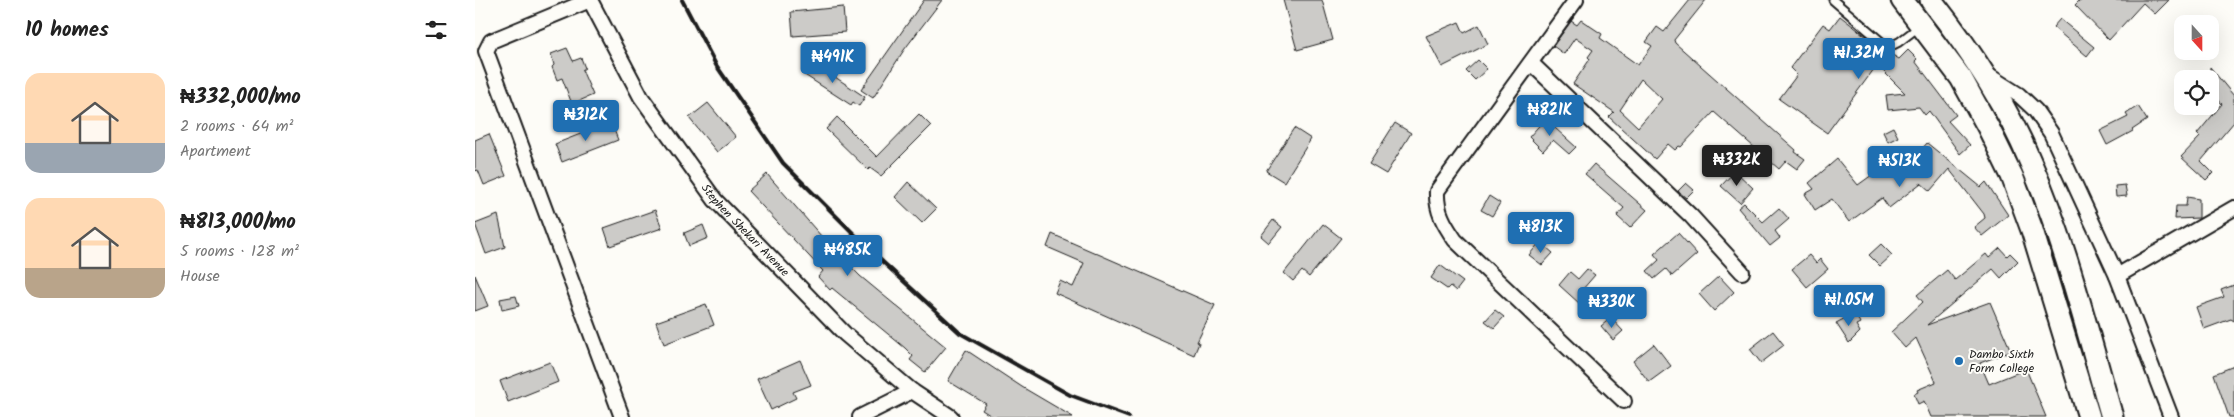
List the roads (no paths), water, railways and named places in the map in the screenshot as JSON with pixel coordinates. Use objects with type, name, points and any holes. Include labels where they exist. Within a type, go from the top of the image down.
[{"type":"main road","points":[[1902,0],[1961,78],[2012,176],[2032,230],[2089,417]]},
{"type":"main road","points":[[1931,0],[1949,22],[2008,115],[2043,192],[2063,249],[2112,417]]},
{"type":"street","points":[[590,0],[491,41],[486,51],[622,417]]},
{"type":"street","name":"Stephen Shekari Avenue","points":[[590,0],[641,97],[715,200],[845,334],[912,392],[951,417]]},
{"type":"street","points":[[1577,0],[1437,191],[1437,202],[1441,218],[1455,240],[1478,265],[1624,401]]},
{"type":"street","points":[[1531,63],[1691,216],[1742,272]]},
{"type":"street","points":[[1977,66],[1997,82],[2019,95],[2035,110],[2051,133],[2117,276],[2171,417]]},
{"type":"street","points":[[2117,276],[2234,208]]},
{"type":"street","points":[[860,417],[912,392]]},
{"type":"lane","points":[[1833,0],[1884,44],[1891,46],[1922,24]]},
{"type":"railway","points":[[682,0],[716,65],[783,163],[873,253],[960,333],[1070,395],[1129,417]]},
{"type":"place","name":"Dambo Sixth Form College","points":[[1959,361]]}]
